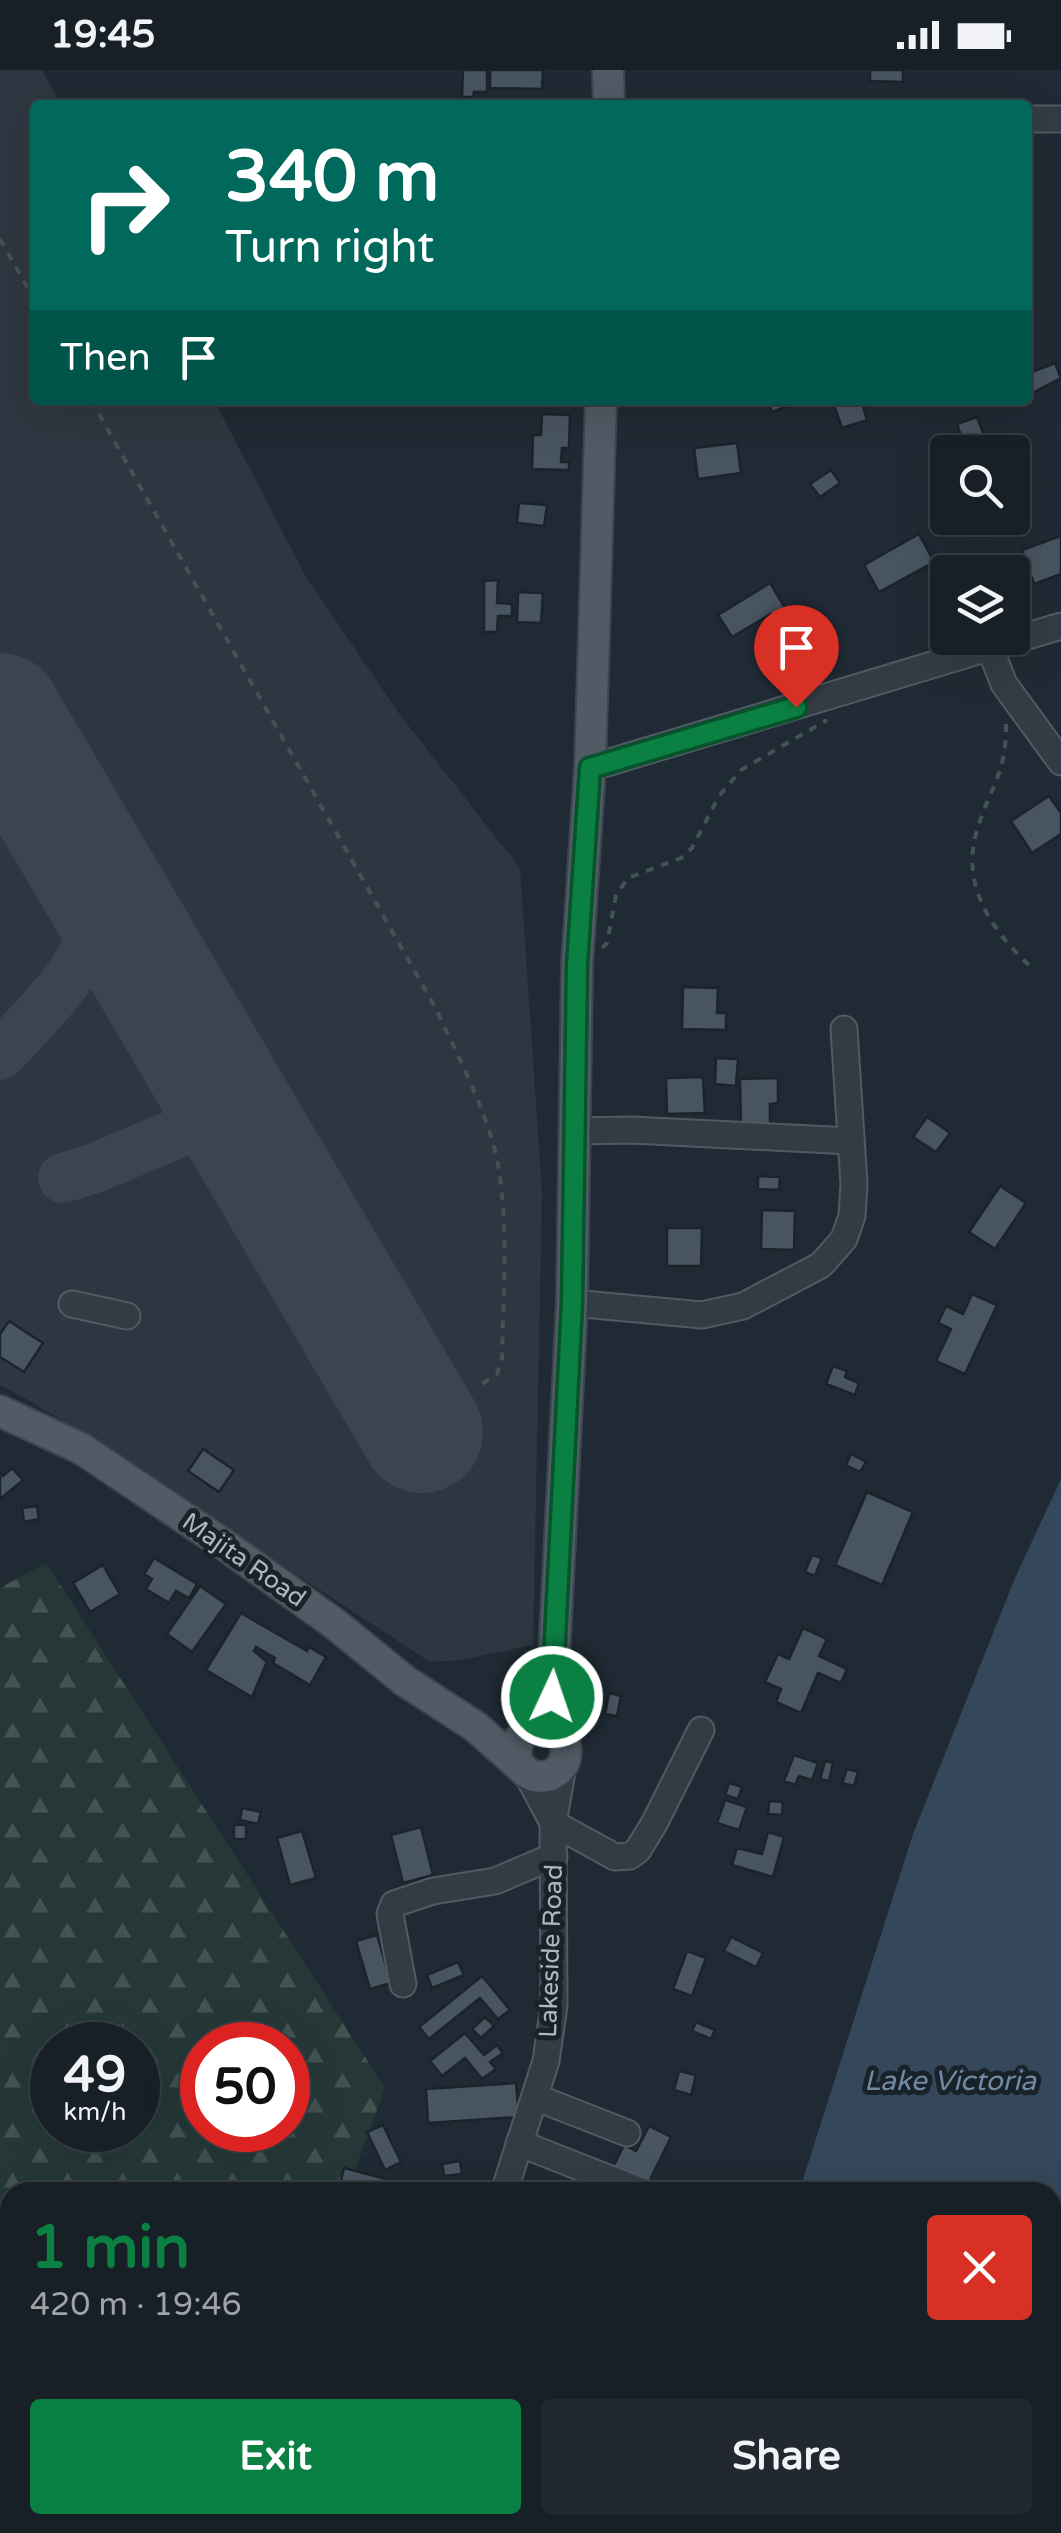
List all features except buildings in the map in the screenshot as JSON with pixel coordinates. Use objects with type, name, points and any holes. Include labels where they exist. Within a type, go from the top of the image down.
[{"type":"main road","points":[[608,70],[608,100]]},
{"type":"main road","points":[[538,1751],[552,1697],[572,1303],[577,965],[590,768],[600,405]]},
{"type":"main road","name":"Majita Road","points":[[0,1411],[82,1449],[222,1544],[335,1624],[405,1680],[476,1727],[538,1751]]},
{"type":"street","points":[[1032,119],[1061,120]]},
{"type":"street","points":[[1030,636],[1061,626]]},
{"type":"street","points":[[590,768],[967,655]]},
{"type":"street","points":[[993,655],[1004,684],[1061,762]]},
{"type":"street","points":[[572,1303],[702,1315],[743,1306],[821,1265],[844,1239],[852,1216],[844,1029]]},
{"type":"street","points":[[573,1131],[632,1130],[851,1142]]},
{"type":"street","points":[[72,1304],[127,1316]]},
{"type":"street","points":[[538,1751],[553,1823],[615,1857],[630,1856],[655,1822],[700,1730]]},
{"type":"street","points":[[538,1751],[553,1823]]},
{"type":"street","name":"Lakeside Road","points":[[507,2182],[546,2061],[554,2006],[553,1823]]},
{"type":"street","points":[[403,1984],[390,1914],[394,1904],[415,1895],[495,1881],[554,1856]]},
{"type":"street","points":[[535,2098],[627,2133]]},
{"type":"street","points":[[519,2143],[618,2182]]},
{"type":"path","points":[[0,239],[30,292]]},
{"type":"path","points":[[94,405],[435,1006],[470,1083],[498,1162],[501,1202],[502,1359],[497,1374],[482,1384]]},
{"type":"path","points":[[1004,684],[1004,760],[976,834],[972,861],[974,889],[1010,948],[1033,969]]},
{"type":"path","points":[[577,965],[607,943],[616,895],[628,878],[681,858],[692,848],[720,796],[741,770],[839,714]]},
{"type":"shaded area","points":[[0,70],[42,70],[58,100],[30,100],[30,405],[217,405],[306,577],[400,715],[520,868],[542,1192],[533,1645],[461,1660],[430,1662],[34,1403],[0,1385]]},
{"type":"green space","points":[[46,1563],[385,2088],[351,2182],[0,2182],[0,1588]]},
{"type":"water","name":"Lake Victoria","points":[[1061,1479],[1061,2182],[802,2182],[913,1834],[1015,1578]]},
{"type":"taxiway","points":[[0,1055],[54,997],[77,965],[95,931],[105,893]]},
{"type":"taxiway","points":[[63,1178],[232,1110]]},
{"type":"runway","points":[[0,714],[422,1432]]},
{"type":"route","points":[[552,1697],[572,1303],[577,965],[590,768],[796,707]]}]
